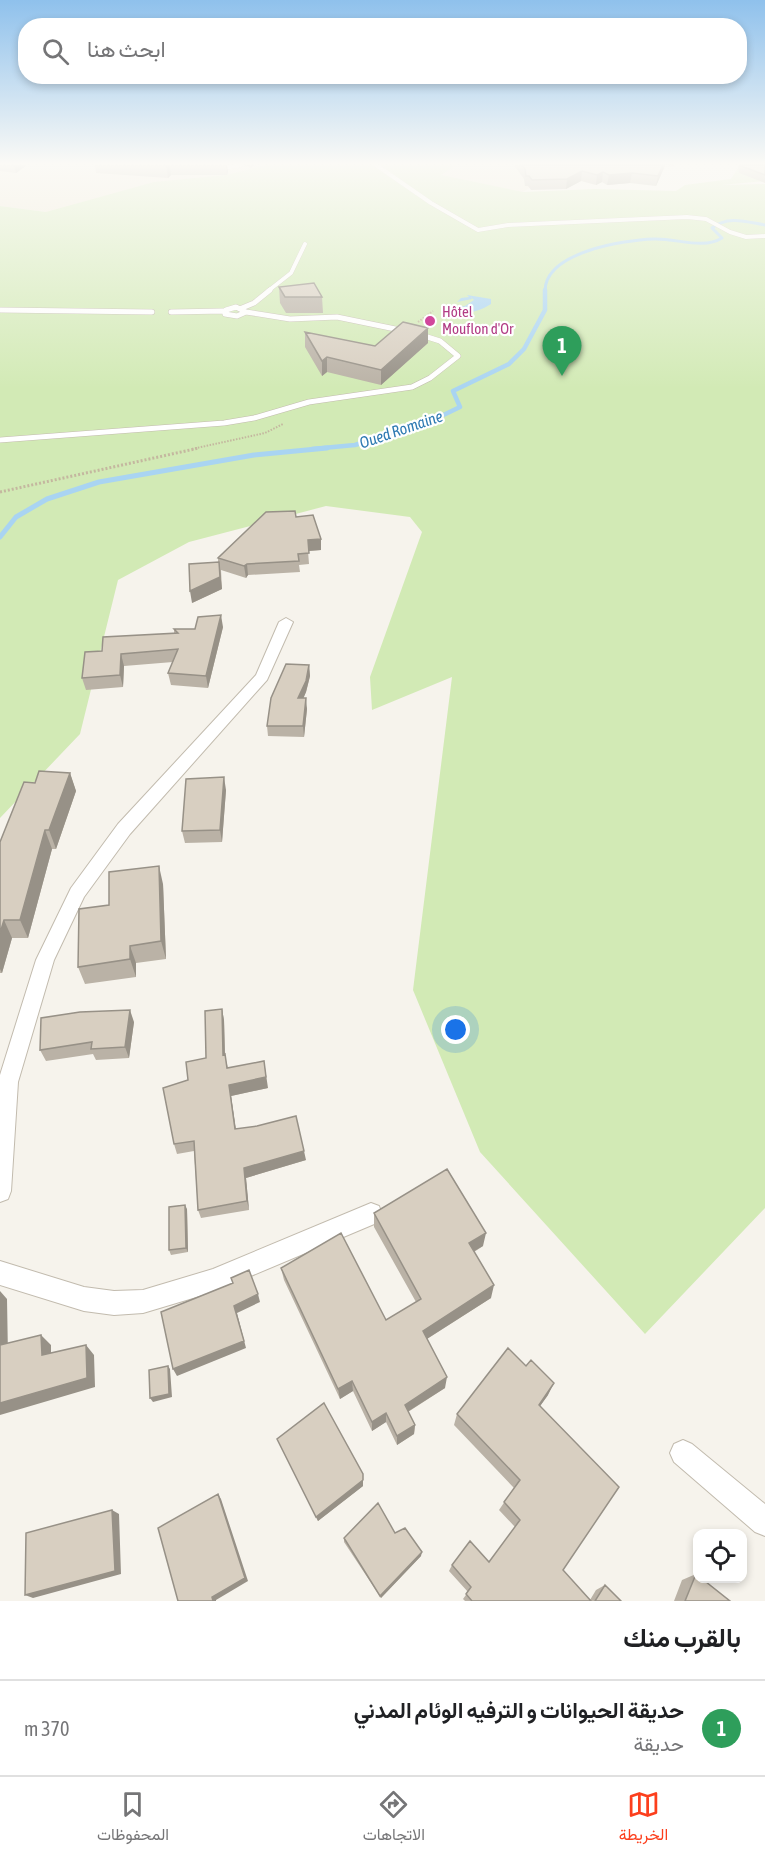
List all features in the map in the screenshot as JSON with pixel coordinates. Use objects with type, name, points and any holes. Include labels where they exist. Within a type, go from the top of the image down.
[{"type":"street","points":[[0,1191],[8,1082],[45,960],[77,893],[124,829],[262,677],[286,622]]},
{"type":"street","points":[[0,1272],[68,1297],[116,1303],[148,1302],[264,1261],[340,1225],[371,1214]]},
{"type":"street","points":[[683,1454],[765,1522]]},
{"type":"lane","points":[[224,311],[225,314],[233,317],[291,273],[305,244]]},
{"type":"lane","points":[[0,440],[208,425],[273,413],[309,402],[412,387],[430,378],[458,356],[448,344],[438,338],[337,317],[290,319],[232,308],[224,311],[171,312]]},
{"type":"lane","points":[[0,310],[152,312]]},
{"type":"path","points":[[1,492],[265,434],[283,423],[273,413]]},
{"type":"green space","points":[[0,240],[765,240],[765,1208],[645,1334],[480,1152],[413,990],[452,677],[372,710],[370,677],[422,532],[410,517],[326,506],[189,542],[118,580],[80,734],[0,818]]},
{"type":"water","points":[[467,295],[491,299],[491,304],[466,313],[453,313],[441,309],[465,306],[474,300],[471,297],[472,299],[457,302],[461,298],[469,297]]},
{"type":"building","points":[[314,283],[322,297],[285,297],[279,287]]},
{"type":"building","points":[[403,322],[428,328],[381,370],[327,357],[322,361],[305,332],[375,346]]},
{"type":"building","points":[[295,511],[296,517],[313,515],[321,539],[308,540],[309,553],[298,554],[299,561],[244,566],[218,558],[266,512]]},
{"type":"building","points":[[219,562],[220,577],[190,591],[189,564]]},
{"type":"building","points":[[221,615],[206,676],[168,673],[178,649],[121,654],[120,675],[82,678],[85,652],[102,651],[103,637],[178,633],[174,629],[195,629],[198,617]]},
{"type":"building","points":[[286,664],[309,665],[306,681],[298,698],[306,698],[303,726],[267,726],[271,698]]},
{"type":"building","points":[[39,771],[70,773],[49,830],[45,830],[20,920],[4,920],[0,933],[0,842],[24,782],[35,783]]},
{"type":"building","points":[[224,777],[220,830],[182,831],[186,779]]},
{"type":"building","points":[[159,866],[161,941],[130,946],[130,959],[78,967],[79,909],[109,905],[109,872]]},
{"type":"building","points":[[222,1009],[223,1055],[225,1054],[227,1068],[264,1061],[266,1077],[229,1085],[235,1129],[296,1116],[304,1151],[244,1168],[247,1201],[198,1210],[194,1141],[174,1144],[163,1088],[188,1080],[186,1062],[206,1058],[205,1011]]},
{"type":"building","points":[[130,1010],[125,1047],[91,1049],[92,1042],[40,1050],[41,1018],[80,1012]]},
{"type":"building","points":[[447,1169],[486,1233],[469,1243],[494,1285],[423,1331],[447,1377],[405,1405],[415,1425],[397,1436],[386,1413],[372,1422],[352,1381],[338,1389],[281,1268],[341,1233],[386,1320],[421,1299],[374,1213]]},
{"type":"building","points":[[185,1205],[186,1248],[169,1250],[169,1207]]},
{"type":"building","points":[[249,1270],[258,1294],[234,1306],[244,1341],[173,1369],[161,1312],[233,1283],[231,1278]]},
{"type":"building","points":[[41,1335],[42,1355],[86,1345],[87,1378],[0,1403],[0,1345]]},
{"type":"building","points":[[508,1348],[526,1366],[531,1360],[554,1383],[539,1405],[619,1487],[563,1570],[591,1601],[472,1601],[466,1594],[471,1587],[452,1565],[470,1541],[489,1562],[520,1520],[504,1502],[520,1480],[457,1414]]},
{"type":"building","points":[[168,1366],[169,1394],[150,1398],[149,1370]]},
{"type":"building","points":[[324,1403],[363,1474],[363,1480],[316,1517],[277,1439]]},
{"type":"building","points":[[218,1494],[245,1578],[212,1597],[213,1601],[178,1601],[158,1528]]},
{"type":"building","points":[[378,1503],[395,1533],[405,1528],[422,1552],[380,1596],[344,1538]]},
{"type":"building","points":[[112,1510],[115,1571],[25,1595],[26,1533]]},
{"type":"building","points":[[693,1581],[707,1583],[730,1601],[685,1601]]},
{"type":"building","points":[[605,1585],[621,1601],[595,1601]]},
{"type":"waterway","name":"Oued Romaine","points":[[545,291],[548,278],[558,267],[572,258],[606,246],[647,240]]},
{"type":"waterway","name":"Oued Romaine","points":[[668,240],[698,243],[718,240]]},
{"type":"waterway","name":"Oued Romaine","points":[[312,449],[355,445],[431,421],[460,407],[453,391],[509,364],[524,349],[545,310],[545,291]]},
{"type":"waterway","name":"Oued Romaine","points":[[0,537],[16,517],[47,499],[99,482],[254,455],[327,448]]},
{"type":"place","name":"Hôtel Mouflon d'Or","points":[[430,321]]},
{"type":"place","name":"حديقة الحيوانات و الترفيه الوئام المدني","points":[[562,376]]}]
